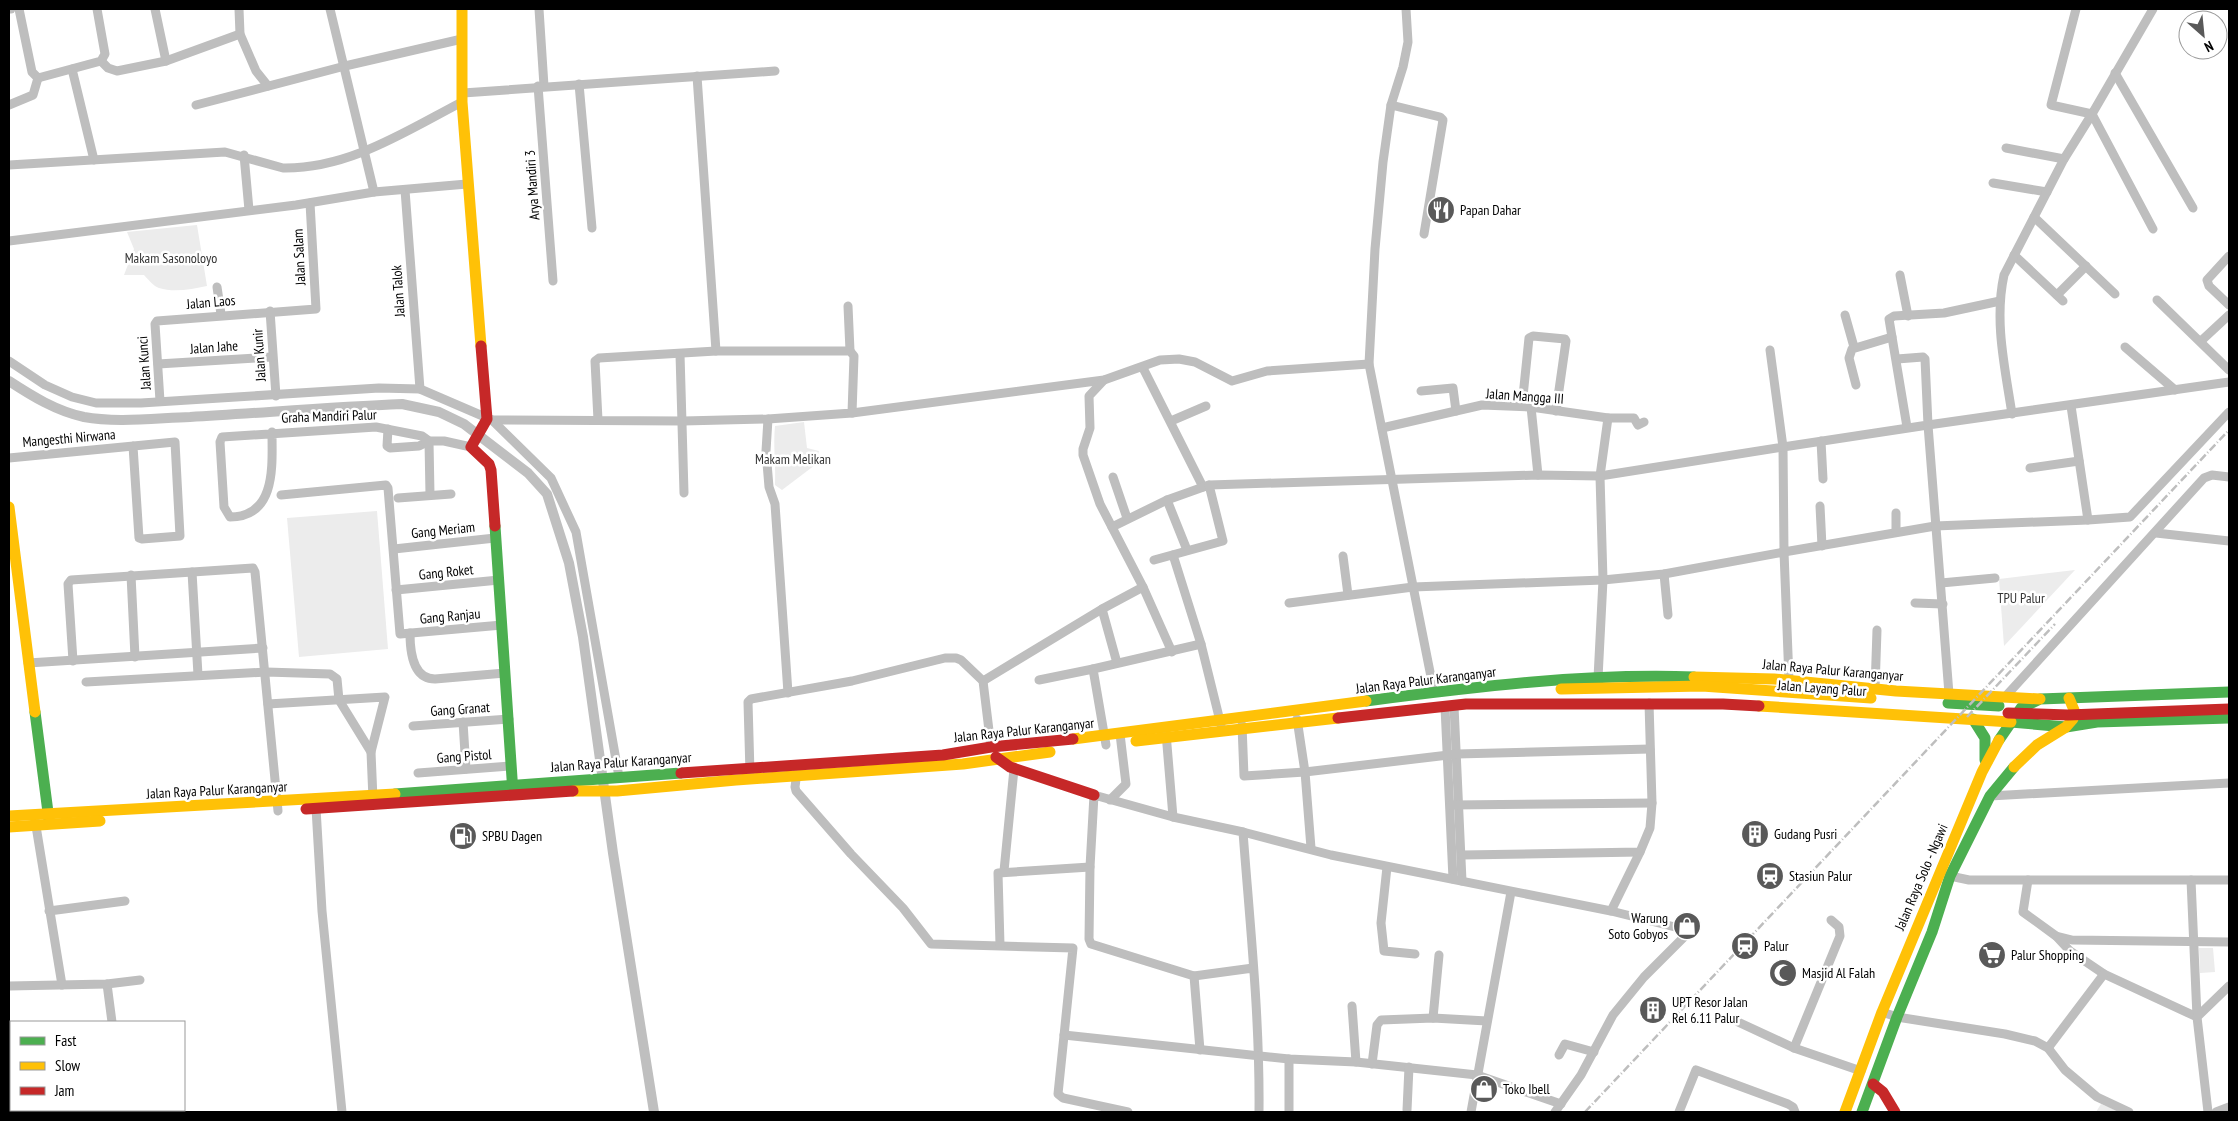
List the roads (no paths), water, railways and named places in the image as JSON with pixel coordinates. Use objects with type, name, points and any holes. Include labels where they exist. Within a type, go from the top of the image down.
[{"type":"main road","points":[[462,9],[462,97],[467,184],[488,420],[472,444],[489,464],[491,470],[513,789]]},
{"type":"main road","points":[[9,507],[48,820]]},
{"type":"main road","name":"Jalan Raya Palur Karanganyar","points":[[1221,725],[1242,730],[1297,717],[1434,692],[1598,678],[1676,676],[1789,680],[1896,692],[2040,699]]},
{"type":"main road","name":"Jalan Layang Palur","points":[[1473,704],[1572,693],[1702,686],[2036,708],[2229,702]]},
{"type":"main road","name":"Jalan Layang Palur","points":[[1476,688],[1494,691],[1686,695],[1954,712],[2068,715],[2229,709]]},
{"type":"main road","points":[[1894,715],[1901,707],[1902,699],[1896,692]]},
{"type":"main road","name":"Jalan Raya Solo - Ngawi","points":[[1845,1112],[1882,1012],[1982,772],[2000,738],[2021,708],[2040,699],[2229,692]]},
{"type":"main road","points":[[2066,727],[2074,714],[2069,698]]},
{"type":"main road","points":[[2097,722],[2091,711],[2092,703],[2098,698]]},
{"type":"main road","name":"Jalan Raya Palur Karanganyar","points":[[9,827],[48,820],[315,804],[594,784],[616,777],[797,771],[943,755],[993,753],[1120,739],[1221,725],[1242,717],[1297,717],[1473,704],[1649,703],[1787,706],[2066,727]]},
{"type":"main road","name":"Jalan Raya Solo - Ngawi","points":[[1862,1112],[1932,932],[1950,876],[1990,796],[2019,760],[2037,745],[2066,727],[2097,722],[2229,718]]},
{"type":"main road","points":[[1973,720],[1982,728],[1986,741],[1986,755],[1982,772]]},
{"type":"main road","points":[[993,753],[1014,769],[1094,795]]},
{"type":"main road","name":"Jalan Raya Palur Karanganyar","points":[[594,784],[617,791],[750,774]]},
{"type":"main road","name":"Jalan Raya Palur Karanganyar","points":[[9,816],[35,821]]},
{"type":"main road","points":[[1873,1084],[1881,1089],[1895,1112]]},
{"type":"street","points":[[19,9],[32,72],[38,78]]},
{"type":"street","points":[[97,9],[105,54],[102,61]]},
{"type":"street","points":[[155,9],[166,61]]},
{"type":"street","points":[[239,9],[240,34],[256,71],[268,86]]},
{"type":"street","points":[[330,9],[366,152],[374,192]]},
{"type":"street","name":"Arya Mandiri 3","points":[[539,9],[541,86],[553,281]]},
{"type":"street","points":[[1406,9],[1408,42],[1386,130],[1375,249],[1369,364],[1434,692]]},
{"type":"street","points":[[2076,9],[2051,105],[2092,114],[2154,229]]},
{"type":"street","points":[[2012,414],[2000,334],[2002,282],[2064,159],[2153,9]]},
{"type":"street","points":[[102,61],[108,68],[117,71],[166,61],[240,34]]},
{"type":"street","points":[[196,105],[345,66],[462,39]]},
{"type":"street","points":[[38,78],[102,61]]},
{"type":"street","points":[[72,69],[94,160]]},
{"type":"street","points":[[9,165],[213,152],[244,156],[283,168],[292,168],[335,161],[366,152],[462,97],[541,86],[775,70]]},
{"type":"street","points":[[2115,74],[2193,208]]},
{"type":"street","points":[[697,76],[716,351]]},
{"type":"street","points":[[9,105],[33,94],[38,78]]},
{"type":"street","points":[[579,84],[592,228]]},
{"type":"street","points":[[1391,105],[1440,117],[1443,120],[1424,234]]},
{"type":"street","points":[[2006,148],[2064,159]]},
{"type":"street","points":[[244,156],[249,210]]},
{"type":"street","points":[[1993,183],[2047,192]]},
{"type":"street","points":[[9,241],[310,203],[374,192],[467,184]]},
{"type":"street","name":"Jalan Talok","points":[[405,190],[420,389]]},
{"type":"street","name":"Jalan Salam","points":[[310,203],[316,309]]},
{"type":"street","points":[[2034,217],[2115,294]]},
{"type":"street","points":[[2014,255],[2060,298],[2086,266]]},
{"type":"street","points":[[2229,256],[2207,280],[2209,286],[2229,305]]},
{"type":"street","points":[[1900,275],[1908,316]]},
{"type":"street","points":[[217,287],[220,314]]},
{"type":"street","points":[[1907,427],[1889,319],[1894,316],[1944,313],[2000,297]]},
{"type":"street","points":[[2156,300],[2201,341],[2229,370]]},
{"type":"street","points":[[848,306],[850,351],[854,356],[852,412]]},
{"type":"street","name":"Jalan Laos","points":[[156,322],[159,320],[220,314],[316,309]]},
{"type":"street","name":"Jalan Kunir","points":[[270,311],[276,396]]},
{"type":"street","points":[[1845,315],[1854,347],[1849,358],[1856,385]]},
{"type":"street","points":[[2201,341],[2229,315]]},
{"type":"street","name":"Jalan Kunci","points":[[156,322],[160,401]]},
{"type":"street","points":[[1538,475],[1527,407],[1529,338],[1533,336],[1565,339],[1566,341],[1556,411]]},
{"type":"street","points":[[1854,347],[1892,337]]},
{"type":"street","points":[[2125,347],[2175,390]]},
{"type":"street","points":[[1770,350],[1783,447],[1784,552],[1789,680]]},
{"type":"street","points":[[598,420],[596,358],[716,351],[850,351]]},
{"type":"street","points":[[680,354],[684,493]]},
{"type":"street","name":"Jalan Jahe","points":[[158,364],[272,357]]},
{"type":"street","points":[[1897,359],[1922,357],[1924,359],[1949,694]]},
{"type":"street","points":[[488,420],[768,419],[852,412],[1104,380],[1143,368],[1152,362],[1160,360],[1190,360],[1232,381],[1267,371],[1369,364]]},
{"type":"street","points":[[9,361],[45,385],[72,396],[96,402],[276,396],[380,388],[420,389],[488,420],[551,478],[576,532],[616,777]]},
{"type":"street","points":[[1143,368],[1206,486],[1223,542],[1154,560]]},
{"type":"street","points":[[1104,380],[1089,396],[1090,428],[1082,452],[1100,504],[1143,587],[1172,652]]},
{"type":"street","points":[[1112,527],[1167,500],[1206,486],[1538,475],[1600,476],[1907,427],[2071,406],[2229,382]]},
{"type":"street","points":[[1421,390],[1452,388],[1456,411]]},
{"type":"street","name":"Jalan Mangga III","points":[[1382,428],[1482,405],[1527,407],[1608,418],[1634,418],[1638,425],[1644,422]]},
{"type":"street","points":[[1171,421],[1206,406]]},
{"type":"street","points":[[2071,406],[2088,520]]},
{"type":"street","points":[[1289,603],[1413,587],[1602,580],[1664,574],[1896,531],[1936,526],[2130,517],[2229,412]]},
{"type":"street","points":[[1598,678],[1602,580],[1600,476],[1608,418]]},
{"type":"street","points":[[768,419],[766,450],[768,488],[775,504],[788,693]]},
{"type":"street","name":"Graha Mandiri Palur","points":[[272,432],[270,488],[263,500],[251,512],[230,517],[224,508],[220,438],[272,432],[388,429],[422,436],[429,441]]},
{"type":"street","name":"Graha Mandiri Palur","points":[[388,429],[387,446],[390,448],[419,446],[429,441],[472,444]]},
{"type":"street","points":[[429,441],[430,495]]},
{"type":"street","points":[[1821,441],[1823,479]]},
{"type":"street","name":"Mangesthi Nirwana","points":[[9,458],[133,446],[175,442],[180,536],[139,538],[133,446]]},
{"type":"street","points":[[2030,468],[2079,461]]},
{"type":"street","points":[[2005,697],[2204,478],[2212,475],[2229,477]]},
{"type":"street","points":[[1113,477],[1127,518]]},
{"type":"street","points":[[281,495],[386,485],[388,488],[394,548],[396,590]]},
{"type":"street","points":[[398,498],[451,494]]},
{"type":"street","points":[[1167,500],[1187,550]]},
{"type":"street","points":[[1820,506],[1822,546]]},
{"type":"street","points":[[1896,513],[1896,531]]},
{"type":"street","points":[[2156,533],[2229,541]]},
{"type":"street","name":"Gang Meriam","points":[[394,548],[496,538]]},
{"type":"street","points":[[1173,555],[1201,644],[1221,725]]},
{"type":"street","points":[[1343,556],[1348,595]]},
{"type":"street","points":[[73,661],[69,582],[73,579],[250,567],[254,570],[266,672],[278,806]]},
{"type":"street","points":[[192,572],[198,675]]},
{"type":"street","points":[[1664,574],[1668,615]]},
{"type":"street","points":[[131,575],[135,657]]},
{"type":"street","points":[[1941,583],[1995,578]]},
{"type":"street","name":"Gang Roket","points":[[396,590],[499,580]]},
{"type":"street","points":[[983,681],[1102,609],[1143,587]]},
{"type":"street","name":"Gang Ranjau","points":[[396,590],[400,634],[502,625]]},
{"type":"street","points":[[1915,603],[1943,604]]},
{"type":"street","points":[[1102,609],[1117,664]]},
{"type":"street","points":[[1875,689],[1876,630]]},
{"type":"street","points":[[410,633],[413,661],[418,671],[425,678],[435,679],[505,673]]},
{"type":"street","points":[[1038,680],[1172,652],[1201,644]]},
{"type":"street","points":[[28,664],[263,648]]},
{"type":"street","points":[[750,774],[748,701],[852,681],[951,658],[961,660],[983,681],[993,753]]},
{"type":"street","points":[[1093,669],[1106,740]]},
{"type":"street","points":[[86,682],[266,672],[333,675],[338,682],[339,700],[371,752]]},
{"type":"street","points":[[268,704],[385,697],[371,752],[373,800]]},
{"type":"street","points":[[1611,911],[1650,828],[1652,803],[1649,703]]},
{"type":"street","points":[[1450,706],[1458,880]]},
{"type":"street","points":[[1242,717],[1244,776],[1305,772],[1453,754],[1650,749]]},
{"type":"street","points":[[1297,717],[1305,772],[1311,848]]},
{"type":"street","name":"Gang Granat","points":[[414,726],[509,719]]},
{"type":"street","points":[[463,722],[466,769]]},
{"type":"street","points":[[1166,733],[1173,818]]},
{"type":"street","points":[[1110,800],[1126,784],[1120,739]]},
{"type":"street","name":"Gang Pistol","points":[[418,772],[512,766]]},
{"type":"street","points":[[1004,871],[1014,769]]},
{"type":"street","points":[[797,771],[794,787],[796,791],[851,854],[903,908],[931,944],[1074,949],[1058,1094],[1063,1098],[1128,1112]]},
{"type":"street","points":[[1990,796],[2229,784]]},
{"type":"street","points":[[1253,968],[1194,976],[1091,944],[1089,939],[1090,867],[1094,795],[1173,818],[1243,832],[1387,867],[1611,911],[1683,930],[1685,934],[1644,977],[1613,1016],[1594,1052],[1555,1112]]},
{"type":"street","points":[[1455,804],[1652,803]]},
{"type":"street","points":[[315,804],[322,912],[342,1112]]},
{"type":"street","points":[[1455,804],[1462,855],[1458,880]]},
{"type":"street","points":[[35,821],[62,985]]},
{"type":"street","points":[[1243,832],[1260,1056],[1259,1112]]},
{"type":"street","points":[[1462,855],[1640,852]]},
{"type":"street","points":[[1000,945],[998,874],[1004,871],[1090,867]]},
{"type":"street","points":[[1387,867],[1381,923],[1384,951],[1385,953],[1414,954]]},
{"type":"street","points":[[1950,876],[1969,880],[2229,880]]},
{"type":"street","points":[[2028,880],[2023,912],[2056,936],[2070,951],[2104,974],[2197,1017]]},
{"type":"street","points":[[2191,880],[2192,942],[2197,1017],[2208,1112]]},
{"type":"street","points":[[1471,1112],[1512,892]]},
{"type":"street","points":[[49,911],[125,901]]},
{"type":"street","points":[[1794,1048],[1840,936],[1839,927],[1831,920]]},
{"type":"street","points":[[2056,936],[2072,940],[2229,942]]},
{"type":"street","points":[[1433,1018],[1439,955]]},
{"type":"street","points":[[2048,1048],[2104,974]]},
{"type":"street","points":[[1194,976],[1200,1050]]},
{"type":"street","points":[[9,986],[107,984],[140,980]]},
{"type":"street","points":[[107,984],[112,1021]]},
{"type":"street","points":[[2197,1017],[2229,986]]},
{"type":"street","points":[[1352,1006],[1356,1062]]},
{"type":"street","points":[[1882,1012],[1897,1018],[2029,1039],[2048,1048],[2065,1070],[2097,1097],[2129,1112]]},
{"type":"street","points":[[1372,1064],[1378,1021],[1387,1018],[1433,1018],[1487,1021]]},
{"type":"street","points":[[1738,1022],[1794,1048],[1860,1071]]},
{"type":"street","points":[[1064,1035],[1289,1060],[1356,1062],[1477,1075],[1561,1104]]},
{"type":"street","points":[[1559,1055],[1565,1044],[1594,1052]]},
{"type":"street","points":[[1289,1060],[1289,1112]]},
{"type":"street","points":[[1407,1110],[1410,1067]]},
{"type":"street","points":[[1679,1112],[1696,1070],[1788,1104],[1793,1107],[1795,1112]]},
{"type":"street","points":[[2216,1112],[2229,1106]]},
{"type":"waterway","points":[[9,381],[35,397],[64,411],[84,417],[109,420],[137,420],[402,404],[439,412],[464,424],[528,473],[547,494],[569,563],[583,637],[613,853],[654,1112]]},
{"type":"railway","points":[[1585,1112],[2229,430]]},
{"type":"railway","points":[[1967,717],[2055,624]]},
{"type":"place","name":"Papan Dahar","points":[[1441,210]]},
{"type":"place","name":"Gudang Pusri","points":[[1755,834]]},
{"type":"place","name":"SPBU Dagen","points":[[463,836]]},
{"type":"place","name":"Stasiun Palur","points":[[1770,876]]},
{"type":"place","name":"Warung Soto Gobyos","points":[[1687,926]]},
{"type":"place","name":"Palur","points":[[1745,946]]},
{"type":"place","name":"Palur Shopping","points":[[1992,955]]},
{"type":"place","name":"Masjid Al Falah","points":[[1783,973]]},
{"type":"place","name":"UPT Resor Jalan Rel 6.11 Palur","points":[[1653,1010]]},
{"type":"place","name":"Toko Ibell","points":[[1484,1089]]},
{"type":"park label","name":"Makam Sasonoloyo","points":[[171,258]]},
{"type":"park label","name":"Makam Melikan","points":[[793,459]]},
{"type":"park label","name":"TPU Palur","points":[[2021,598]]}]
